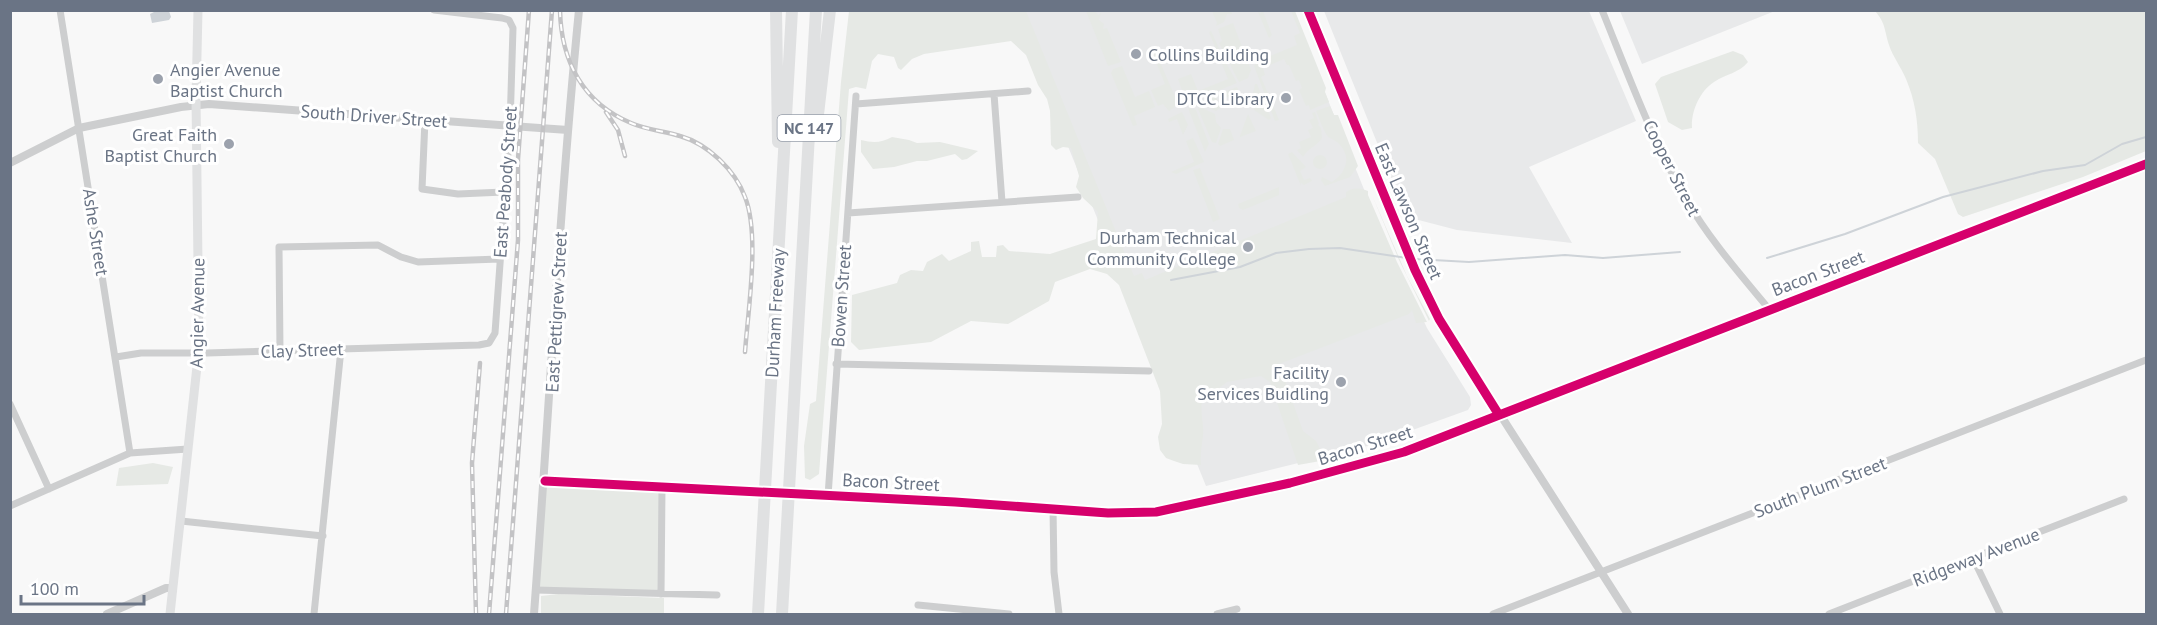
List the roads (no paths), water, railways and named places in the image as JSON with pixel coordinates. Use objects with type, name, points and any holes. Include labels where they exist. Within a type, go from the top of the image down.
[{"type":"highway","points":[[776,10],[780,221]]},
{"type":"highway","name":"Durham Freeway","points":[[758,615],[792,10]]},
{"type":"highway","name":"Durham Freeway","points":[[782,615],[816,10]]},
{"type":"highway","points":[[803,246],[830,10]]},
{"type":"main road","name":"Angier Avenue","points":[[170,615],[198,353],[196,105],[198,10]]},
{"type":"street","name":"Ashe Street","points":[[60,10],[130,453]]},
{"type":"street","name":"East Peabody Street","points":[[434,10],[509,20],[513,28],[510,126],[495,333],[489,343]]},
{"type":"street","name":"East Pettigrew Street","points":[[534,615],[568,130],[579,10]]},
{"type":"street","name":"East Lawson Street","points":[[1308,10],[1414,270],[1439,319],[1628,615]]},
{"type":"street","name":"Cooper Street","points":[[1602,10],[1655,138],[1679,186],[1707,231],[1769,309]]},
{"type":"street","points":[[1002,202],[994,94],[1028,91]]},
{"type":"street","name":"Bowen Street","points":[[828,496],[856,100],[994,94]]},
{"type":"street","name":"South Driver Street","points":[[10,163],[79,128],[209,104],[568,130]]},
{"type":"street","points":[[424,120],[422,189],[458,194],[504,192]]},
{"type":"street","name":"Bacon Street","points":[[544,481],[1126,513],[1165,511],[1335,472],[1404,452],[2146,164]]},
{"type":"street","points":[[848,213],[1078,197]]},
{"type":"street","points":[[280,350],[279,247],[378,245],[401,257],[418,262],[499,259]]},
{"type":"street","name":"Clay Street","points":[[116,357],[141,353],[489,343]]},
{"type":"street","points":[[314,615],[341,349]]},
{"type":"street","name":"South Plum Street","points":[[1493,615],[2146,360]]},
{"type":"street","points":[[836,364],[1149,371]]},
{"type":"street","points":[[10,404],[49,489]]},
{"type":"street","points":[[10,506],[130,453],[188,449]]},
{"type":"street","points":[[661,594],[662,488]]},
{"type":"street","name":"Ridgeway Avenue","points":[[1829,615],[2124,499]]},
{"type":"street","points":[[1053,508],[1054,572],[1059,615]]},
{"type":"street","points":[[181,521],[322,536]]},
{"type":"street","points":[[1973,558],[2000,615]]},
{"type":"street","points":[[107,615],[166,588],[173,588]]},
{"type":"street","points":[[536,590],[717,595]]},
{"type":"street","points":[[918,605],[1009,615]]},
{"type":"street","points":[[1217,615],[1237,609]]},
{"type":"waterway","points":[[1767,258],[1845,234],[1943,197],[2043,171],[2085,165],[2122,144],[2146,137]]},
{"type":"waterway","points":[[1171,280],[1240,267],[1276,253],[1309,249],[1340,248],[1407,258]]},
{"type":"waterway","points":[[1415,259],[1469,262],[1565,255],[1603,258],[1680,252]]},
{"type":"railway","points":[[489,614],[518,240],[518,159],[529,10]]},
{"type":"railway","points":[[506,614],[552,10]]},
{"type":"railway","points":[[560,10],[561,29],[570,63],[588,92],[600,104],[631,123],[680,136],[701,145],[719,159],[735,177],[745,197],[752,231],[745,352]]},
{"type":"railway","points":[[606,112],[618,130],[625,156]]},
{"type":"railway","points":[[476,614],[472,463],[480,363]]},
{"type":"place","name":"Collins Building","points":[[1136,54]]},
{"type":"place","name":"Angier Avenue Baptist Church","points":[[158,79]]},
{"type":"place","name":"DTCC Library","points":[[1286,98]]},
{"type":"place","name":"Great Faith Baptist Church","points":[[229,144]]},
{"type":"place","name":"Durham Technical Community College","points":[[1248,247]]},
{"type":"place","name":"Facility Services Buidling","points":[[1341,382]]}]
